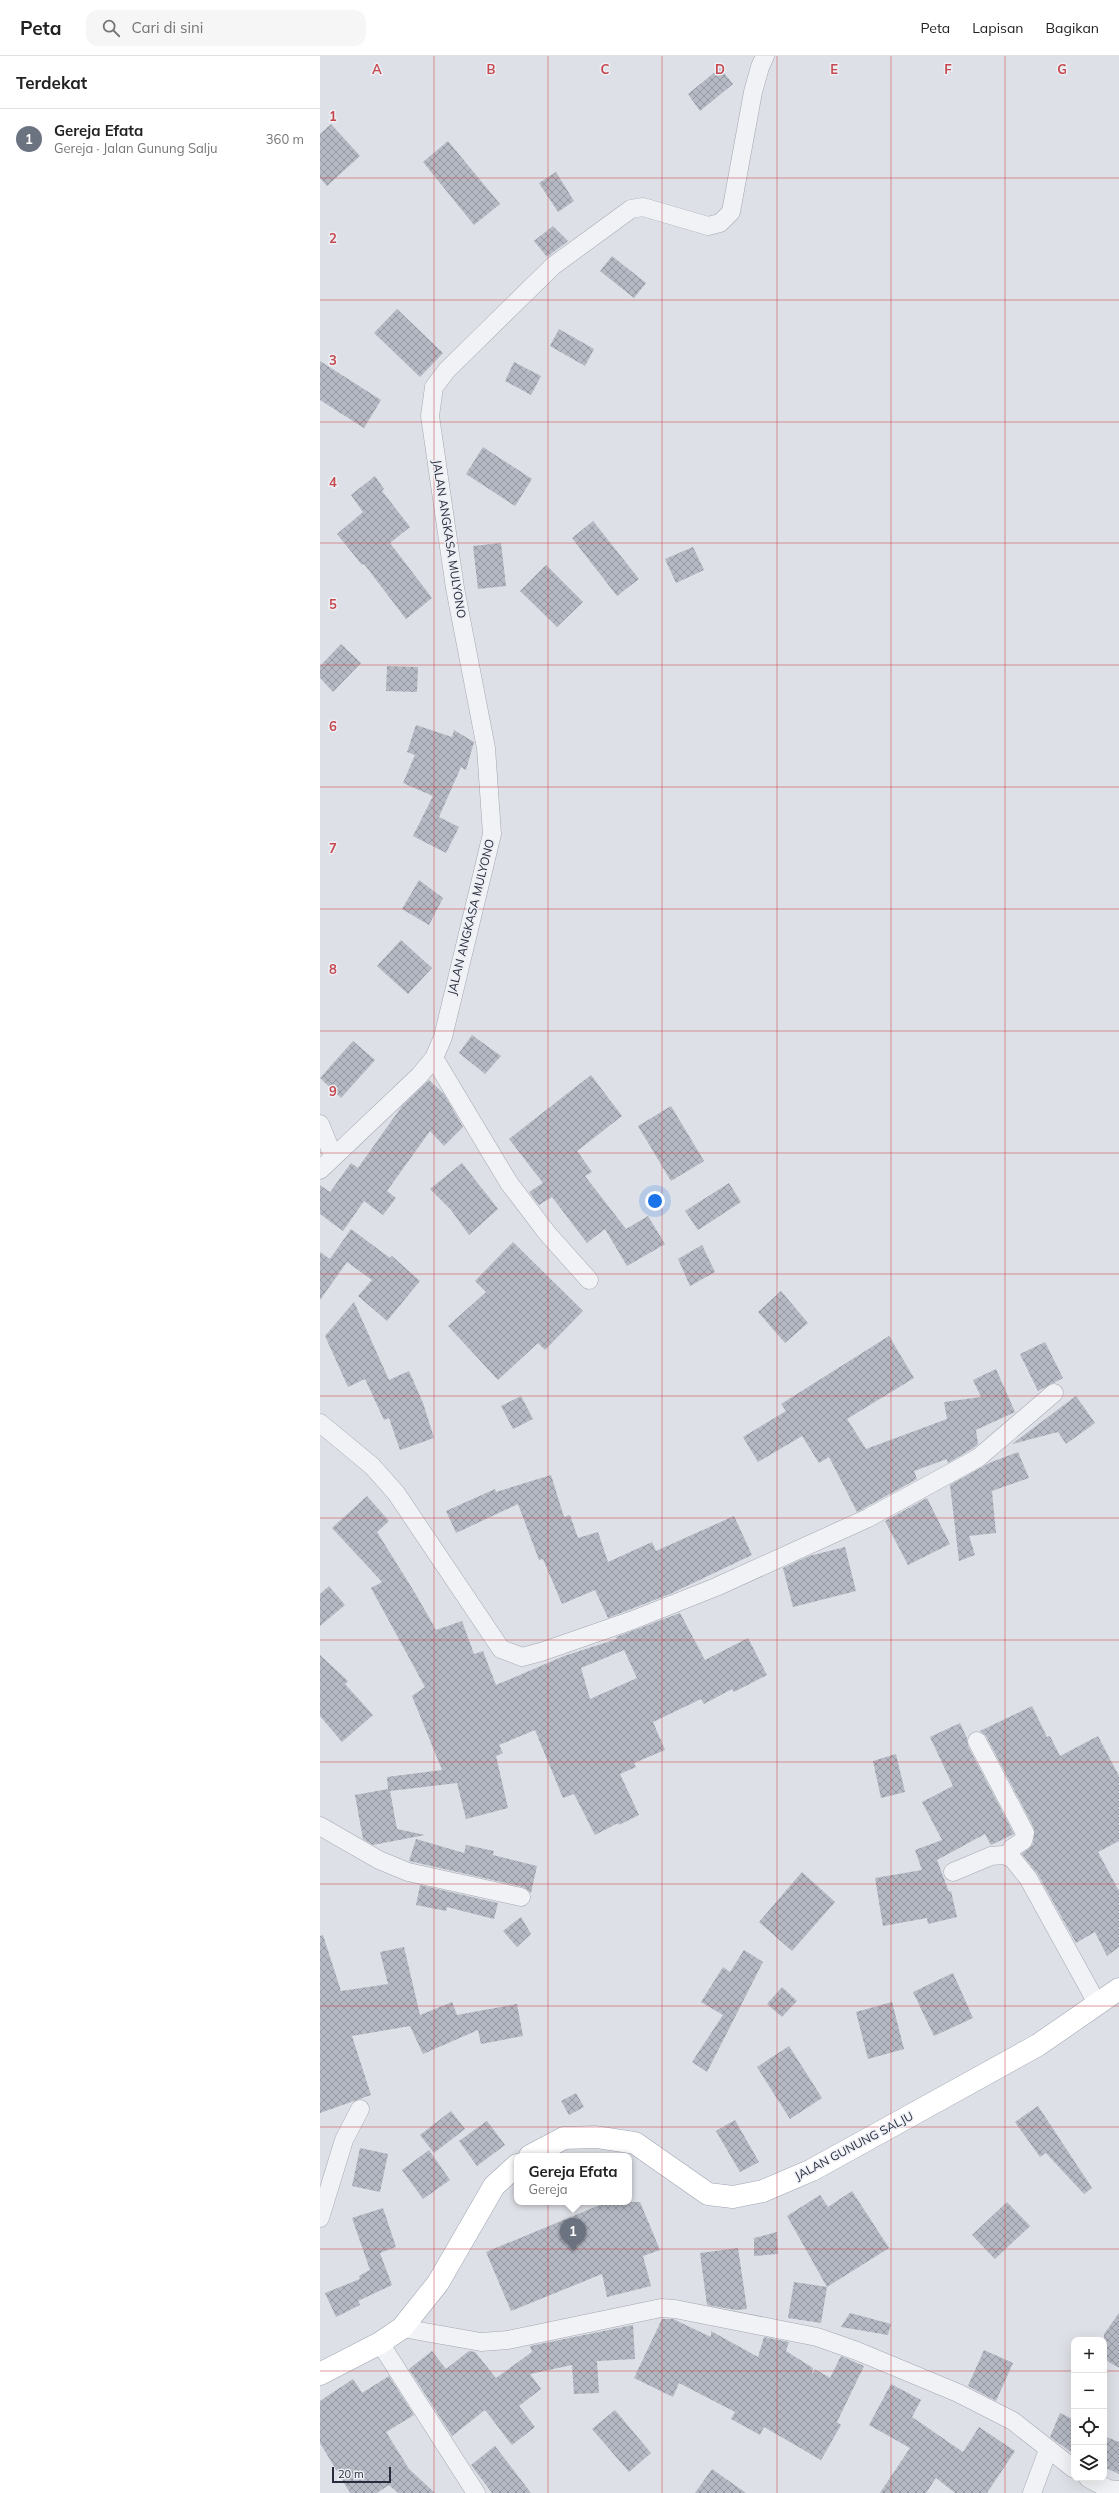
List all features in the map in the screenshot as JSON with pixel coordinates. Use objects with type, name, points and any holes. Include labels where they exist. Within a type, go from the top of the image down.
[{"type":"main road","name":"JALAN GUNUNG SALJU","points":[[536,2153],[564,2138],[596,2137],[635,2143],[708,2194],[733,2197],[763,2191],[812,2170],[1038,2045],[1098,2005],[1119,1989]]},
{"type":"main road","points":[[321,2369],[380,2343],[402,2328],[438,2283],[494,2186],[514,2168]]},
{"type":"street","name":"JALAN ANGKASA MULYONO","points":[[320,1170],[333,1156],[419,1076],[434,1058],[443,1036],[492,834],[486,748],[455,588],[430,416],[434,387],[447,370],[553,266],[631,209],[643,207],[708,226],[720,223],[726,219],[731,212],[753,92],[760,67],[766,56]]},
{"type":"street","points":[[434,1058],[509,1183],[547,1233],[589,1280]]},
{"type":"street","points":[[320,1124],[333,1156]]},
{"type":"street","points":[[320,1424],[372,1466],[396,1493],[501,1649],[522,1657],[633,1620],[716,1588],[868,1518],[978,1458],[1054,1393]]},
{"type":"street","points":[[977,1740],[1024,1834],[1023,1841],[1012,1848],[1008,1856]]},
{"type":"street","points":[[320,1826],[379,1860],[408,1872],[521,1897]]},
{"type":"street","points":[[953,1872],[991,1856],[1008,1856],[1012,1858],[1028,1878],[1098,2005]]},
{"type":"street","points":[[320,2218],[344,2140],[360,2109]]},
{"type":"street","points":[[402,2328],[481,2342],[502,2340],[647,2310],[675,2309],[817,2337],[857,2351],[958,2393],[1013,2421],[1071,2467]]},
{"type":"street","points":[[380,2343],[476,2493]]},
{"type":"street","points":[[1032,2493],[1048,2450]]},
{"type":"street","points":[[1093,2481],[1108,2489],[1119,2490]]},
{"type":"building","points":[[720,68],[733,84],[700,111],[688,94]]},
{"type":"building","points":[[331,124],[360,156],[327,186],[320,178],[320,134]]},
{"type":"building","points":[[448,141],[500,204],[474,225],[423,162]]},
{"type":"building","points":[[556,172],[574,201],[558,212],[539,183]]},
{"type":"building","points":[[553,226],[568,241],[547,257],[534,241]]},
{"type":"building","points":[[612,256],[646,283],[634,298],[600,271]]},
{"type":"building","points":[[397,309],[443,353],[420,377],[374,333]]},
{"type":"building","points":[[559,329],[594,349],[585,366],[550,346]]},
{"type":"building","points":[[320,361],[381,400],[364,428],[320,400]]},
{"type":"building","points":[[514,362],[541,376],[531,395],[505,381]]},
{"type":"building","points":[[483,447],[532,479],[515,506],[466,474]]},
{"type":"building","points":[[375,476],[384,489],[382,491],[410,527],[390,543],[432,598],[406,619],[364,564],[362,565],[337,534],[363,512],[351,495]]},
{"type":"building","points":[[593,521],[639,579],[617,596],[572,538]]},
{"type":"building","points":[[501,543],[506,586],[478,589],[473,546]]},
{"type":"building","points":[[693,547],[704,570],[676,583],[665,559]]},
{"type":"building","points":[[546,565],[583,602],[557,627],[520,591]]},
{"type":"building","points":[[341,644],[361,663],[333,692],[320,678],[320,666]]},
{"type":"building","points":[[387,666],[418,667],[417,692],[386,691]]},
{"type":"building","points":[[416,725],[452,737],[454,730],[474,742],[466,770],[461,767],[439,817],[459,827],[446,853],[413,836],[433,796],[403,783],[415,755],[407,752]]},
{"type":"building","points":[[419,880],[443,898],[429,925],[402,909]]},
{"type":"building","points":[[401,940],[432,968],[408,994],[377,966]]},
{"type":"building","points":[[472,1035],[501,1056],[485,1074],[459,1053]]},
{"type":"building","points":[[353,1041],[375,1060],[341,1098],[320,1078]]},
{"type":"building","points":[[591,1075],[622,1116],[577,1151],[592,1172],[585,1176],[626,1229],[648,1216],[665,1244],[627,1266],[605,1229],[587,1243],[552,1197],[539,1205],[529,1192],[543,1183],[509,1139]]},
{"type":"building","points":[[429,1080],[444,1094],[463,1127],[444,1146],[430,1131],[387,1191],[396,1198],[383,1215],[364,1201],[343,1231],[320,1214],[320,1185],[330,1192],[351,1163],[358,1168],[402,1106]]},
{"type":"building","points":[[671,1106],[704,1161],[671,1181],[638,1126]]},
{"type":"building","points":[[462,1163],[498,1209],[469,1235],[451,1210],[430,1189]]},
{"type":"building","points":[[729,1183],[741,1202],[698,1230],[685,1211]]},
{"type":"building","points":[[351,1229],[390,1258],[392,1256],[420,1281],[387,1321],[358,1296],[372,1280],[347,1262],[320,1300],[320,1252],[330,1259]]},
{"type":"building","points":[[513,1242],[583,1311],[545,1350],[538,1343],[498,1380],[448,1326],[486,1292],[475,1281]]},
{"type":"building","points":[[702,1245],[715,1272],[690,1286],[678,1259]]},
{"type":"building","points":[[781,1291],[808,1323],[785,1343],[758,1312]]},
{"type":"building","points":[[354,1302],[389,1380],[409,1371],[423,1403],[434,1438],[400,1450],[389,1418],[384,1420],[365,1379],[348,1387],[325,1336]]},
{"type":"building","points":[[889,1336],[914,1378],[847,1419],[866,1449],[947,1419],[944,1402],[981,1397],[973,1380],[996,1369],[1015,1412],[976,1430],[978,1444],[972,1449],[948,1463],[947,1459],[914,1471],[917,1479],[857,1512],[829,1457],[819,1463],[802,1436],[758,1462],[743,1437],[786,1411],[781,1404]]},
{"type":"building","points":[[1045,1342],[1063,1378],[1038,1391],[1020,1354]]},
{"type":"building","points":[[521,1396],[533,1419],[513,1429],[501,1406]]},
{"type":"building","points":[[1076,1396],[1095,1423],[1066,1444],[1058,1432],[1012,1444]]},
{"type":"building","points":[[1018,1452],[1029,1478],[992,1491],[996,1533],[969,1536],[975,1555],[959,1561],[950,1485],[989,1463]]},
{"type":"building","points":[[551,1475],[564,1517],[570,1515],[578,1538],[598,1532],[608,1562],[652,1542],[656,1551],[734,1516],[752,1555],[670,1594],[608,1618],[595,1590],[562,1604],[543,1559],[539,1560],[518,1504],[456,1533],[446,1511],[495,1489],[496,1492]]},
{"type":"building","points":[[367,1496],[389,1521],[377,1532],[436,1630],[462,1621],[474,1654],[483,1651],[496,1685],[564,1656],[617,1639],[616,1637],[680,1613],[705,1660],[748,1638],[767,1675],[734,1692],[732,1689],[704,1704],[701,1699],[653,1722],[665,1750],[634,1763],[636,1767],[620,1774],[639,1815],[619,1825],[618,1823],[595,1835],[574,1794],[563,1798],[535,1730],[499,1745],[503,1753],[496,1756],[508,1808],[466,1819],[457,1783],[390,1791],[397,1829],[425,1835],[373,1845],[363,1839],[355,1795],[388,1789],[387,1777],[442,1770],[412,1696],[425,1687],[371,1588],[382,1582],[332,1528]],"holes":[[[624,1650],[637,1678],[590,1699],[581,1668]]]},
{"type":"building","points":[[927,1498],[950,1544],[908,1565],[885,1521]]},
{"type":"building","points":[[845,1547],[856,1591],[793,1607],[783,1568],[809,1556]]},
{"type":"building","points":[[329,1586],[345,1605],[320,1626],[320,1594]]},
{"type":"building","points":[[320,1655],[348,1681],[345,1684],[373,1715],[342,1742],[320,1716]]},
{"type":"building","points":[[1032,1706],[1047,1737],[1050,1736],[1060,1756],[1098,1736],[1119,1776],[1119,1841],[1098,1852],[1119,1891],[1119,1947],[1107,1956],[1095,1932],[1076,1943],[1037,1873],[1022,1854],[1033,1844],[1034,1828],[986,1736],[980,1731]]},
{"type":"building","points":[[960,1723],[967,1738],[968,1746],[1014,1834],[991,1845],[985,1834],[937,1860],[949,1892],[951,1891],[957,1917],[928,1924],[927,1918],[883,1926],[875,1878],[922,1870],[915,1850],[942,1840],[922,1802],[953,1786],[930,1737]]},
{"type":"building","points":[[896,1754],[905,1792],[881,1798],[873,1761]]},
{"type":"building","points":[[416,1839],[464,1853],[466,1845],[494,1851],[493,1855],[537,1866],[531,1893],[523,1887],[409,1861]]},
{"type":"building","points":[[802,1872],[835,1902],[792,1951],[759,1922]]},
{"type":"building","points":[[420,1885],[498,1903],[494,1919],[447,1907],[446,1911],[416,1905]]},
{"type":"building","points":[[521,1917],[531,1934],[517,1947],[503,1931]]},
{"type":"building","points":[[323,1935],[341,1991],[388,1984],[380,1952],[404,1947],[420,2015],[452,2002],[457,2015],[517,2004],[523,2036],[481,2044],[478,2030],[423,2054],[410,2026],[352,2036],[371,2095],[320,2113],[320,1936]]},
{"type":"building","points":[[744,1950],[763,1962],[707,2072],[692,2062],[723,2015],[701,2002],[723,1967],[730,1972]]},
{"type":"building","points":[[953,1973],[973,2018],[934,2036],[913,1992]]},
{"type":"building","points":[[782,1987],[797,2001],[782,2017],[767,2004]]},
{"type":"building","points":[[892,2002],[904,2049],[868,2059],[856,2012]]},
{"type":"building","points":[[789,2046],[822,2098],[790,2119],[757,2067]]},
{"type":"building","points":[[576,2093],[584,2107],[569,2115],[561,2101]]},
{"type":"building","points":[[1038,2106],[1092,2188],[1084,2194],[1046,2153],[1040,2157],[1015,2122]]},
{"type":"building","points":[[451,2111],[465,2129],[434,2153],[420,2135]]},
{"type":"building","points":[[735,2120],[759,2162],[740,2172],[716,2131]]},
{"type":"building","points":[[487,2121],[505,2145],[477,2166],[459,2141]]},
{"type":"building","points":[[360,2148],[388,2154],[380,2192],[352,2186]]},
{"type":"building","points":[[429,2150],[450,2180],[423,2199],[402,2170]]},
{"type":"building","points":[[852,2191],[889,2248],[827,2287],[787,2216],[820,2195],[828,2207]]},
{"type":"building","points":[[632,2202],[640,2202],[660,2250],[643,2256],[651,2286],[607,2297],[602,2274],[511,2311],[486,2252],[600,2205],[632,2205]]},
{"type":"building","points":[[1007,2202],[1030,2226],[995,2259],[972,2235]]},
{"type":"building","points":[[383,2208],[396,2247],[380,2253],[392,2285],[358,2301],[360,2305],[336,2317],[325,2293],[360,2279],[359,2276],[370,2270],[352,2218]]},
{"type":"building","points":[[777,2232],[778,2254],[754,2256],[754,2238]]},
{"type":"building","points":[[738,2248],[747,2309],[736,2310],[707,2305],[700,2253]]},
{"type":"building","points":[[794,2282],[827,2287],[821,2323],[788,2318]]},
{"type":"building","points":[[850,2313],[891,2324],[888,2335],[841,2327]]},
{"type":"building","points":[[1119,2313],[1119,2368],[1107,2361],[1107,2337],[1104,2337],[1104,2334]]},
{"type":"building","points":[[662,2319],[673,2319],[711,2337],[711,2331],[758,2357],[764,2337],[789,2342],[786,2351],[813,2368],[812,2375],[815,2369],[830,2378],[841,2356],[864,2366],[837,2422],[841,2425],[821,2460],[764,2427],[760,2435],[731,2419],[735,2412],[679,2383],[673,2397],[634,2378]]},
{"type":"building","points":[[633,2325],[635,2359],[597,2361],[599,2393],[574,2394],[572,2365],[530,2374],[541,2389],[519,2406],[535,2427],[512,2445],[485,2410],[452,2436],[409,2369],[432,2351],[446,2369],[469,2351],[475,2352],[496,2378],[532,2352],[530,2346]]},
{"type":"building","points":[[984,2350],[1013,2363],[996,2401],[968,2386]]},
{"type":"building","points":[[389,2376],[414,2415],[386,2432],[409,2469],[435,2493],[398,2493],[389,2485],[377,2493],[350,2493],[320,2443],[320,2401],[353,2379],[362,2393]]},
{"type":"building","points":[[891,2384],[921,2400],[912,2417],[963,2452],[979,2427],[1015,2451],[987,2493],[955,2493],[936,2478],[926,2493],[880,2493],[910,2448],[869,2425]]},
{"type":"building","points":[[615,2410],[651,2453],[629,2472],[592,2429]]},
{"type":"building","points":[[1060,2413],[1071,2418],[1071,2452],[1050,2437]]},
{"type":"building","points":[[1107,2437],[1119,2442],[1119,2474],[1107,2468]]},
{"type":"building","points":[[495,2446],[531,2493],[492,2493],[471,2465]]},
{"type":"building","points":[[712,2469],[746,2493],[695,2493]]},
{"type":"place","name":"Gereja Efata","points":[[573,2251]]}]
